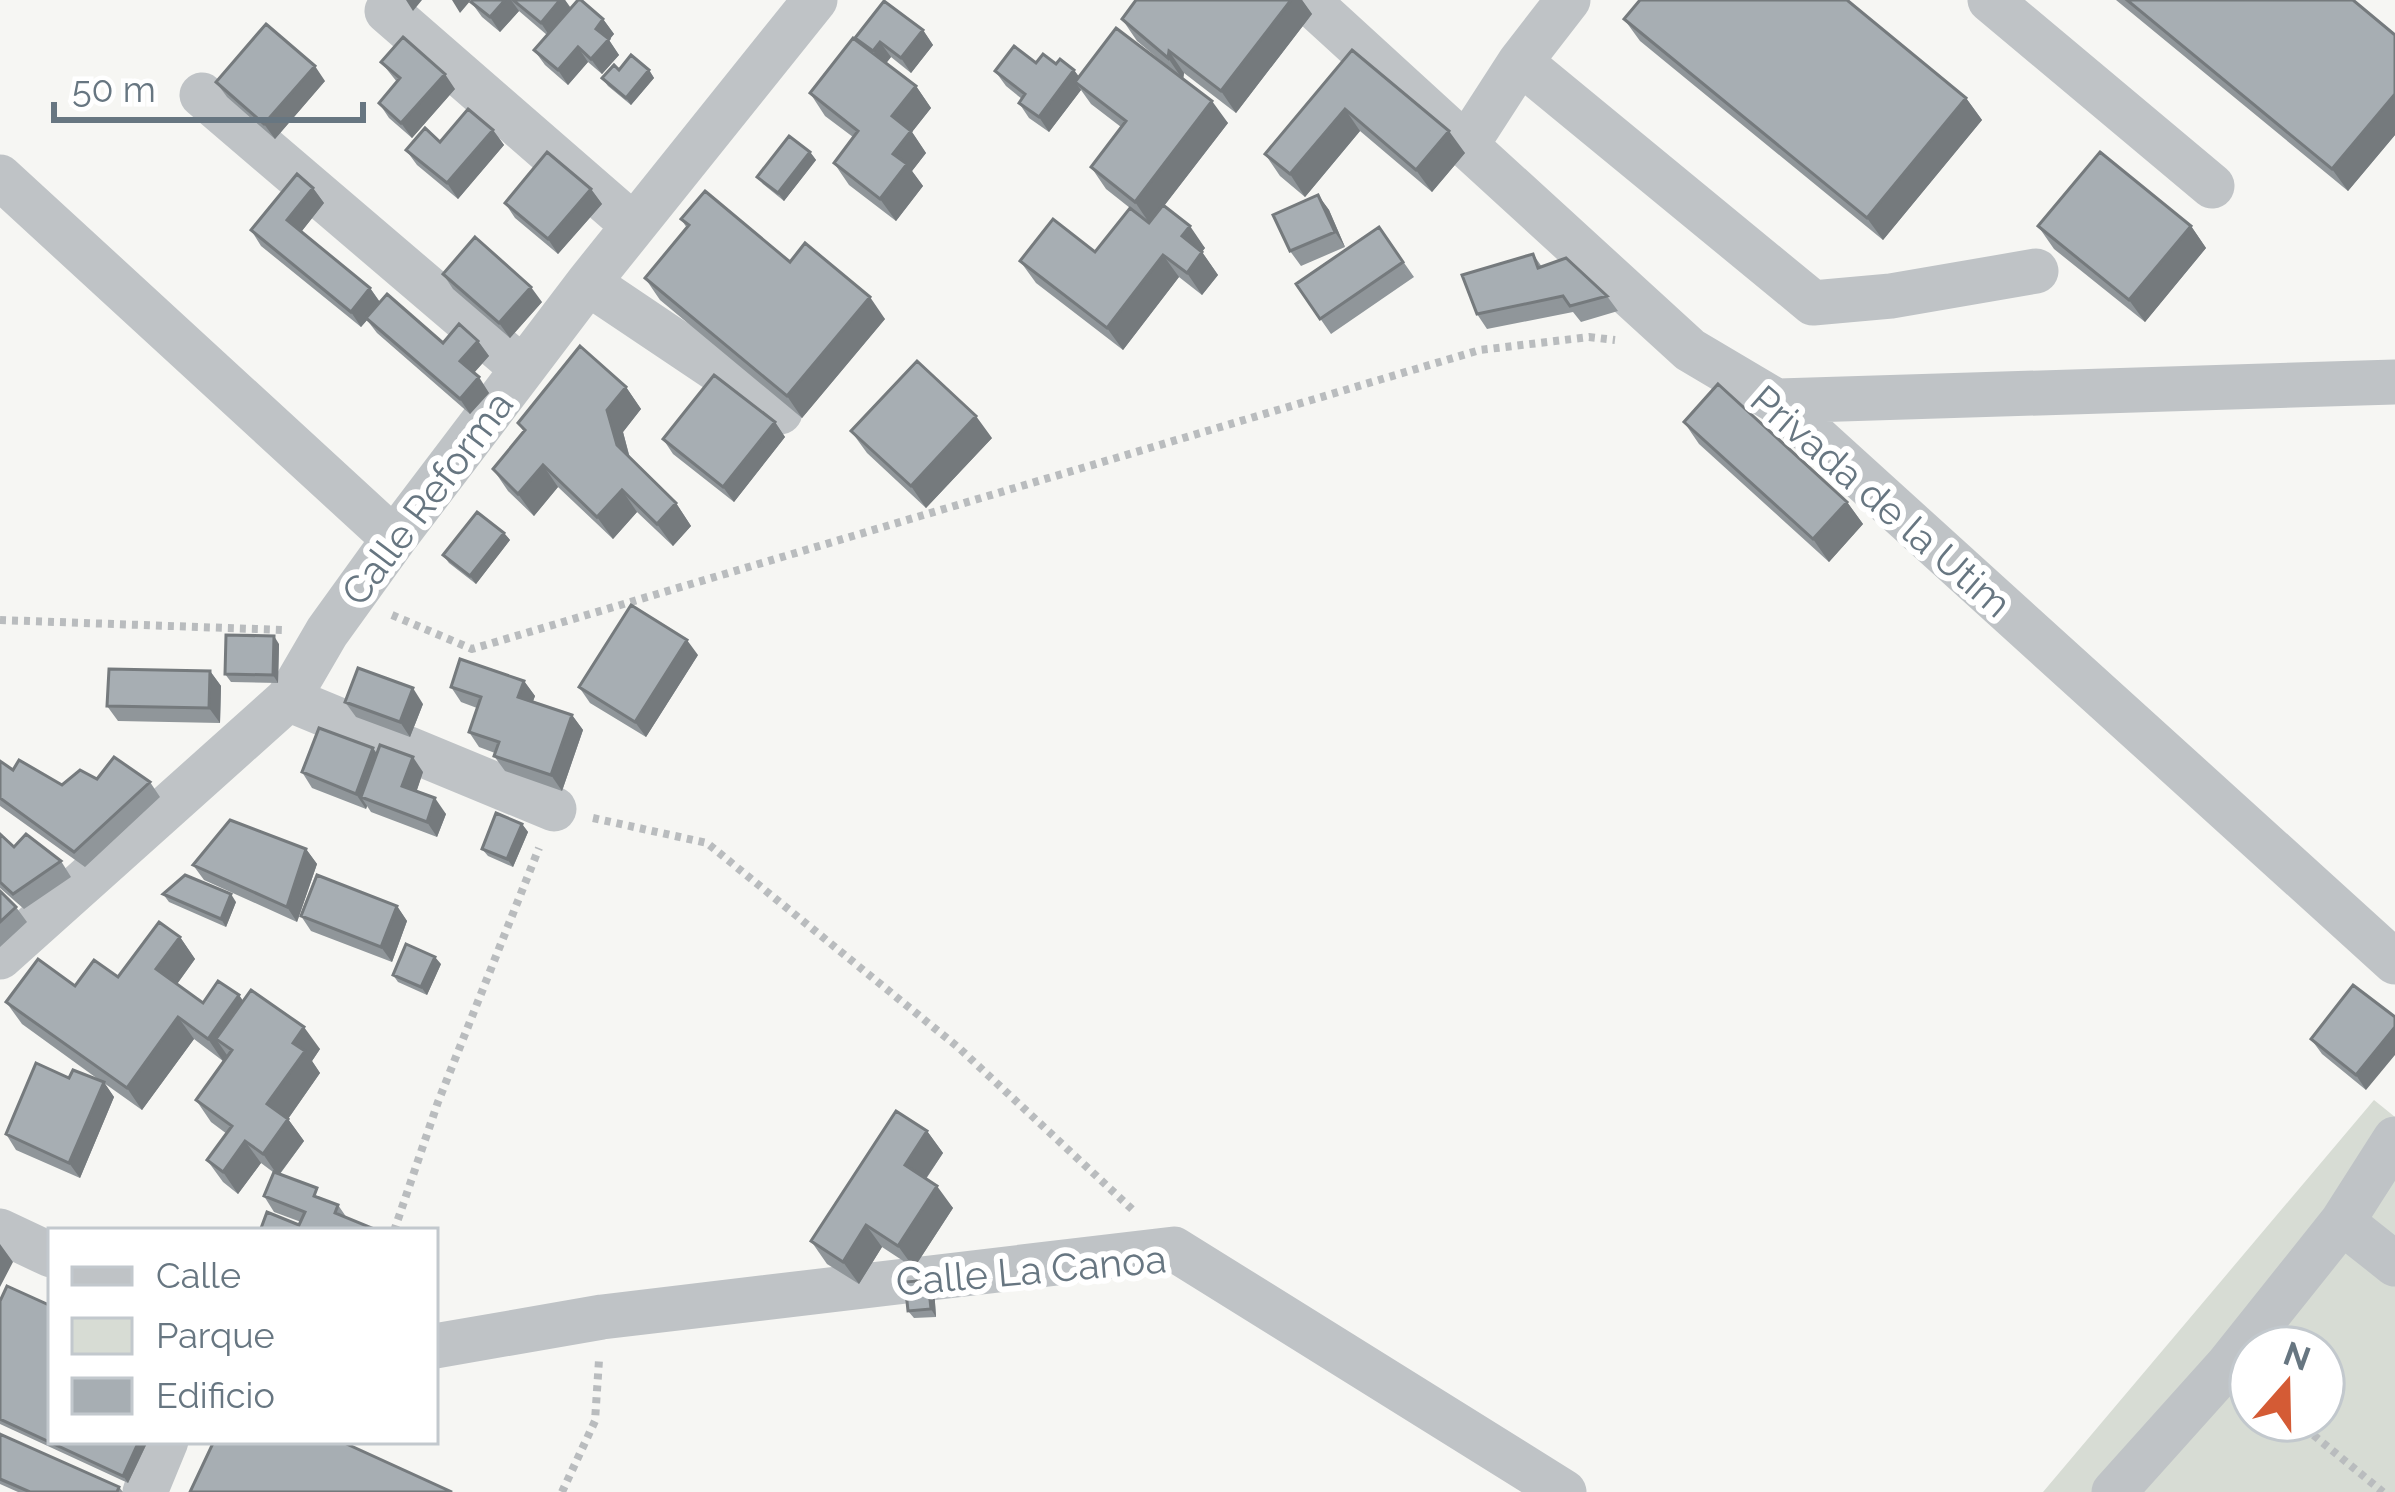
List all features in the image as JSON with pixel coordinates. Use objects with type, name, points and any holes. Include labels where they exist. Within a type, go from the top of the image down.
[{"type":"street","name":"Calle Reforma","points":[[0,957],[288,699],[339,615],[394,539],[633,225],[815,0]]},
{"type":"street","name":"Privada de la Utim","points":[[1307,0],[1690,350],[1776,400],[2395,962]]},
{"type":"street","points":[[1467,144],[1520,62],[1568,0]]},
{"type":"street","points":[[1990,0],[2212,186]]},
{"type":"street","points":[[387,11],[633,225]]},
{"type":"street","points":[[1520,62],[1813,303],[1891,296],[2036,272]]},
{"type":"street","points":[[202,94],[523,369]]},
{"type":"street","points":[[0,177],[394,539]]},
{"type":"street","points":[[588,283],[780,412]]},
{"type":"street","points":[[1776,400],[2395,382]]},
{"type":"street","points":[[288,699],[554,809]]},
{"type":"street","points":[[2114,1492],[2228,1365],[2342,1222],[2395,1139]]},
{"type":"street","points":[[2342,1222],[2395,1264]]},
{"type":"street","points":[[0,1231],[48,1254]]},
{"type":"street","name":"Calle La Canoa","points":[[438,1345],[602,1317],[1174,1249],[1564,1492]]},
{"type":"street","points":[[145,1492],[165,1444]]},
{"type":"path","points":[[0,620],[339,615],[472,650],[1480,350],[1589,337],[1690,350]]},
{"type":"path","points":[[395,1228],[438,1102],[554,809],[707,843],[959,1048],[1174,1249]]},
{"type":"path","points":[[562,1492],[595,1421],[602,1317]]},
{"type":"path","points":[[2325,1444],[2384,1492]]},
{"type":"green space","points":[[2374,1100],[2395,1117],[2395,1492],[2043,1492]]},
{"type":"building","points":[[473,0],[505,0],[490,17]]},
{"type":"building","points":[[513,0],[560,0],[541,23]]},
{"type":"building","points":[[578,0],[603,19],[596,29],[609,39],[591,59],[578,47],[558,70],[534,50]]},
{"type":"building","points":[[1136,0],[1291,0],[1221,91],[1169,51],[1168,58],[1122,19]]},
{"type":"building","points":[[1640,0],[1847,0],[1966,98],[1867,218],[1624,19]]},
{"type":"building","points":[[2127,0],[2353,0],[2395,35],[2395,94],[2332,169]]},
{"type":"building","points":[[884,1],[923,30],[901,58],[880,42],[873,51],[855,38]]},
{"type":"building","points":[[266,24],[315,66],[264,124],[216,82]]},
{"type":"building","points":[[1116,28],[1212,101],[1135,202],[1091,167],[1126,121],[1075,82]]},
{"type":"building","points":[[403,37],[445,74],[401,123],[379,103],[400,78],[381,62]]},
{"type":"building","points":[[853,38],[916,86],[892,116],[911,131],[893,154],[907,164],[880,199],[834,163],[858,131],[810,93]]},
{"type":"building","points":[[1014,46],[1036,63],[1043,54],[1074,70],[1039,117],[1019,103],[1025,94],[995,71]]},
{"type":"building","points":[[1352,50],[1449,131],[1416,170],[1345,109],[1290,174],[1265,154]]},
{"type":"building","points":[[631,55],[649,70],[626,98],[602,78],[614,65],[619,70]]},
{"type":"building","points":[[468,109],[493,130],[447,183],[406,150],[425,128],[440,142]]},
{"type":"building","points":[[789,136],[810,152],[778,193],[757,177]]},
{"type":"building","points":[[547,152],[591,189],[548,239],[505,203]]},
{"type":"building","points":[[2100,152],[2191,226],[2129,300],[2038,226]]},
{"type":"building","points":[[297,174],[313,188],[287,220],[370,288],[351,312],[251,230]]},
{"type":"building","points":[[705,191],[790,262],[805,243],[870,297],[787,396],[645,278],[689,225],[681,219]]},
{"type":"building","points":[[1318,195],[1335,232],[1290,251],[1273,215]]},
{"type":"building","points":[[1163,205],[1190,226],[1182,236],[1202,252],[1187,273],[1163,255],[1107,328],[1020,261],[1053,219],[1095,252],[1130,208],[1149,223]]},
{"type":"building","points":[[1379,227],[1403,262],[1320,319],[1296,284]]},
{"type":"building","points":[[475,237],[531,287],[499,323],[443,274]]},
{"type":"building","points":[[1533,254],[1538,268],[1566,258],[1607,296],[1570,306],[1563,296],[1477,314],[1462,275]]},
{"type":"building","points":[[387,294],[443,343],[459,324],[478,341],[460,361],[479,377],[460,399],[366,318]]},
{"type":"building","points":[[580,346],[626,387],[607,410],[617,445],[676,503],[657,524],[622,490],[597,517],[543,465],[518,494],[493,469],[525,430],[518,423]]},
{"type":"building","points":[[917,361],[976,416],[911,486],[851,431]]},
{"type":"building","points":[[714,375],[775,422],[723,487],[663,439]]},
{"type":"building","points":[[1718,384],[1847,502],[1813,539],[1684,422]]},
{"type":"building","points":[[477,512],[504,533],[470,576],[443,555]]},
{"type":"building","points":[[631,605],[687,640],[635,722],[579,687]]},
{"type":"building","points":[[226,635],[274,636],[273,675],[225,674]]},
{"type":"building","points":[[460,659],[524,681],[518,697],[572,715],[551,775],[494,756],[499,742],[469,732],[481,697],[451,687]]},
{"type":"building","points":[[358,668],[413,688],[400,722],[345,702]]},
{"type":"building","points":[[109,669],[210,671],[209,708],[107,706]]},
{"type":"building","points":[[319,728],[373,748],[356,794],[302,772]]},
{"type":"building","points":[[380,745],[413,757],[402,786],[435,798],[427,822],[361,797]]},
{"type":"building","points":[[114,757],[150,782],[74,852],[0,798],[0,761],[13,770],[19,760],[62,785],[80,770],[97,779]]},
{"type":"building","points":[[496,813],[522,824],[507,859],[482,849]]},
{"type":"building","points":[[230,820],[306,849],[287,907],[193,865]]},
{"type":"building","points":[[0,834],[14,847],[26,834],[61,861],[13,894],[0,882]]},
{"type":"building","points":[[185,875],[231,894],[221,919],[163,894]]},
{"type":"building","points":[[317,875],[397,906],[381,947],[301,916]]},
{"type":"building","points":[[0,891],[16,907],[0,922]]},
{"type":"building","points":[[159,922],[180,937],[156,969],[203,1003],[218,981],[239,995],[208,1039],[178,1017],[127,1088],[6,1002],[38,959],[75,986],[94,960],[118,977]]},
{"type":"building","points":[[406,944],[435,957],[421,987],[393,975]]},
{"type":"building","points":[[2353,985],[2395,1017],[2395,1027],[2356,1075],[2311,1039]]},
{"type":"building","points":[[251,990],[304,1027],[293,1043],[305,1051],[267,1104],[288,1119],[263,1154],[245,1141],[223,1172],[207,1160],[232,1126],[196,1100],[232,1050],[216,1039]]},
{"type":"building","points":[[36,1063],[69,1078],[73,1070],[104,1082],[69,1163],[6,1134]]},
{"type":"building","points":[[896,1111],[927,1131],[905,1165],[937,1186],[898,1246],[866,1225],[843,1262],[811,1241]]},
{"type":"building","points":[[274,1172],[317,1188],[314,1196],[338,1205],[335,1213],[372,1228],[261,1228],[267,1212],[299,1225],[305,1212],[264,1196]]},
{"type":"building","points":[[928,1280],[931,1309],[908,1311],[905,1282]]},
{"type":"building","points":[[7,1286],[48,1305],[48,1441],[0,1419],[0,1301]]},
{"type":"building","points":[[0,1434],[119,1487],[117,1492],[30,1492],[0,1479]]},
{"type":"building","points":[[54,1444],[138,1444],[123,1476]]},
{"type":"building","points":[[213,1444],[347,1444],[452,1492],[190,1492]]}]
